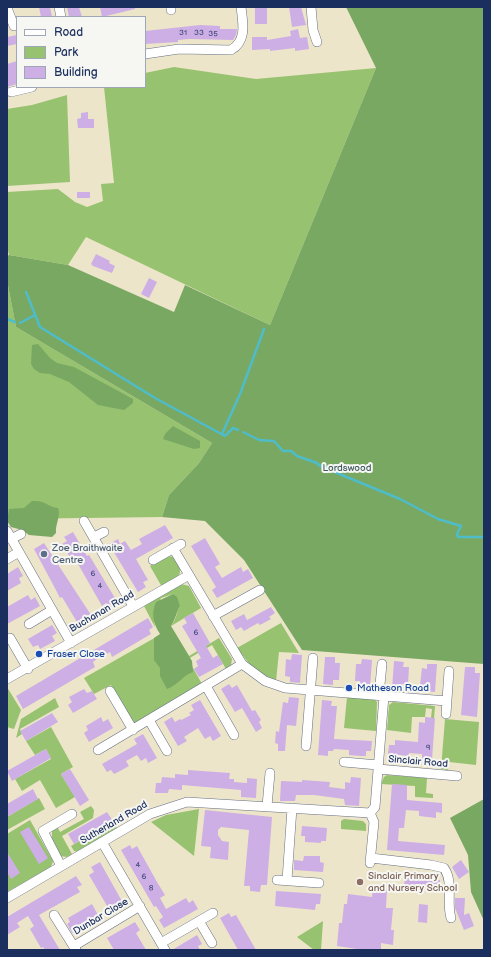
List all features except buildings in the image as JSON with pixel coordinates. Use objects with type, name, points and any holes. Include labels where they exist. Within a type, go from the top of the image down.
[{"type":"street","points":[[146,54],[179,50],[231,50],[238,46],[242,41],[243,32],[241,7]]},
{"type":"street","points":[[311,7],[313,30],[317,42]]},
{"type":"street","points":[[7,8],[13,27]]},
{"type":"street","points":[[11,92],[28,88]]},
{"type":"street","points":[[84,521],[133,606]]},
{"type":"street","points":[[94,537],[104,532]]},
{"type":"street","points":[[21,534],[9,535],[71,643]]},
{"type":"street","points":[[153,560],[177,546],[189,575],[242,664],[253,674],[275,685],[310,690],[447,701]]},
{"type":"street","points":[[7,559],[19,552]]},
{"type":"street","name":"Buchanan Road","points":[[7,679],[28,669],[133,606],[189,575]]},
{"type":"street","points":[[213,616],[260,590]]},
{"type":"street","points":[[30,624],[52,610]]},
{"type":"street","points":[[10,638],[28,669]]},
{"type":"street","points":[[306,746],[313,658]]},
{"type":"street","points":[[98,750],[242,664]]},
{"type":"street","points":[[382,664],[382,696]]},
{"type":"street","points":[[446,714],[449,671]]},
{"type":"street","points":[[206,686],[234,735]]},
{"type":"street","points":[[110,691],[133,730]]},
{"type":"street","name":"Sinclair Road","points":[[382,696],[375,807],[370,813],[374,822],[370,861],[431,865],[444,868],[447,872],[449,884],[448,906]]},
{"type":"street","points":[[149,720],[167,751]]},
{"type":"street","points":[[344,762],[378,767]]},
{"type":"street","name":"Sinclair Road","points":[[378,767],[457,776]]},
{"type":"street","points":[[267,806],[270,773]]},
{"type":"street","name":"Sutherland Road","points":[[7,898],[150,814],[187,802],[370,813]]},
{"type":"street","points":[[287,880],[292,808]]},
{"type":"street","points":[[61,866],[43,831],[72,814]]},
{"type":"street","name":"Dunbar Close","points":[[102,842],[163,947],[199,921],[213,913]]},
{"type":"street","points":[[277,880],[319,883]]},
{"type":"street","name":"Dunbar Close","points":[[54,915],[75,948],[140,906]]},
{"type":"street","points":[[438,906],[448,906],[451,918]]},
{"type":"street","points":[[199,921],[212,942]]},
{"type":"green space","name":"Lordswood","points":[[346,7],[484,7],[484,664],[302,650],[244,560],[205,521],[162,517],[169,495],[199,463],[212,443],[16,327],[7,280],[7,256],[9,255],[68,265],[174,312],[185,285],[270,325],[376,68]]},
{"type":"green space","points":[[174,67],[256,79],[376,68],[270,325],[86,237],[68,265],[9,255],[7,246],[7,192],[58,189],[75,202],[87,207],[103,201],[101,184],[114,183],[104,88],[146,88],[146,73]]},
{"type":"green space","points":[[67,95],[70,182],[7,186],[7,109],[32,105]]},
{"type":"green space","points":[[7,280],[16,327],[212,443],[199,463],[169,495],[162,517],[7,519]]},
{"type":"green space","points":[[38,344],[50,358],[57,363],[74,367],[133,399],[133,403],[124,410],[98,405],[69,382],[50,374],[40,373],[34,369],[31,364],[32,345]]},
{"type":"green space","points":[[173,426],[200,441],[200,448],[194,449],[163,439],[165,434]]},
{"type":"green space","points":[[32,501],[41,502],[58,508],[59,514],[56,533],[52,537],[29,535],[22,530],[11,527],[7,521],[9,509],[24,508]]},
{"type":"green space","points":[[167,556],[175,557],[180,572],[176,578],[162,587],[150,566]]},
{"type":"green space","points":[[181,584],[189,586],[201,608],[171,626],[180,606],[173,594],[161,598],[154,620],[155,627],[144,606]]},
{"type":"green space","points":[[173,594],[177,597],[180,606],[171,626],[192,661],[193,672],[189,673],[167,689],[160,676],[160,668],[154,660],[154,638],[160,634],[154,622],[153,614],[156,602]]},
{"type":"green space","points":[[281,623],[299,653],[279,652],[276,681],[254,670],[237,648]]},
{"type":"green space","points":[[172,628],[189,656],[219,638],[232,659],[231,665],[226,669],[212,645],[188,659],[202,684],[136,723],[132,722],[111,685],[94,694],[84,678]]},
{"type":"green space","points":[[7,687],[21,710],[14,729],[7,727]]},
{"type":"green space","points":[[347,697],[375,700],[377,702],[376,731],[344,728]]},
{"type":"green space","points":[[55,698],[59,707],[20,729],[22,734],[16,738],[21,719]]},
{"type":"green space","points":[[393,702],[435,706],[434,718],[431,718],[432,709],[426,708],[425,717],[412,717],[411,733],[387,730],[389,705]]},
{"type":"green space","points":[[445,719],[479,722],[476,765],[449,762],[448,770],[441,769]]},
{"type":"green space","points":[[51,727],[73,767],[61,774],[75,797],[56,808],[40,780],[22,791],[15,779],[51,759],[46,749],[35,755],[26,741]]},
{"type":"green space","points":[[387,775],[427,778],[426,793],[433,794],[433,798],[415,797],[415,786],[381,784],[384,777]]},
{"type":"green space","points":[[39,798],[45,809],[7,830],[7,817]]},
{"type":"green space","points":[[484,799],[484,921],[471,892],[468,855],[450,818]]},
{"type":"green space","points":[[91,806],[94,810],[93,818],[62,836],[72,854],[67,857],[60,856],[52,841],[52,831],[57,826],[60,832],[84,819],[80,812]]},
{"type":"green space","points":[[199,809],[194,856],[151,822],[166,815]]},
{"type":"green space","points":[[344,819],[363,821],[366,824],[366,831],[341,829],[341,821]]},
{"type":"green space","points":[[30,820],[53,861],[51,867],[7,892],[7,834]]},
{"type":"green space","points":[[113,821],[117,828],[78,852],[74,851],[71,846]]},
{"type":"green space","points":[[323,921],[321,950],[314,950],[297,937]]},
{"type":"waterway","points":[[26,292],[40,327],[155,398],[225,436],[233,428],[238,430]]},
{"type":"waterway","points":[[20,323],[35,315]]},
{"type":"waterway","points":[[7,319],[15,322]]},
{"type":"waterway","points":[[222,434],[240,394],[264,329]]},
{"type":"waterway","points":[[243,432],[259,440],[274,441],[283,451],[291,451],[297,456],[317,463],[320,466],[400,499],[438,519],[461,526],[457,534],[458,537],[484,537]]},
{"type":"place","name":"Zoe Braithwaite Centre","points":[[44,554]]},
{"type":"place","name":"Fraser Close","points":[[39,654]]},
{"type":"place","name":"Matheson Road","points":[[349,688]]},
{"type":"place","name":"Sinclair Primary and Nursery School","points":[[360,882]]}]
